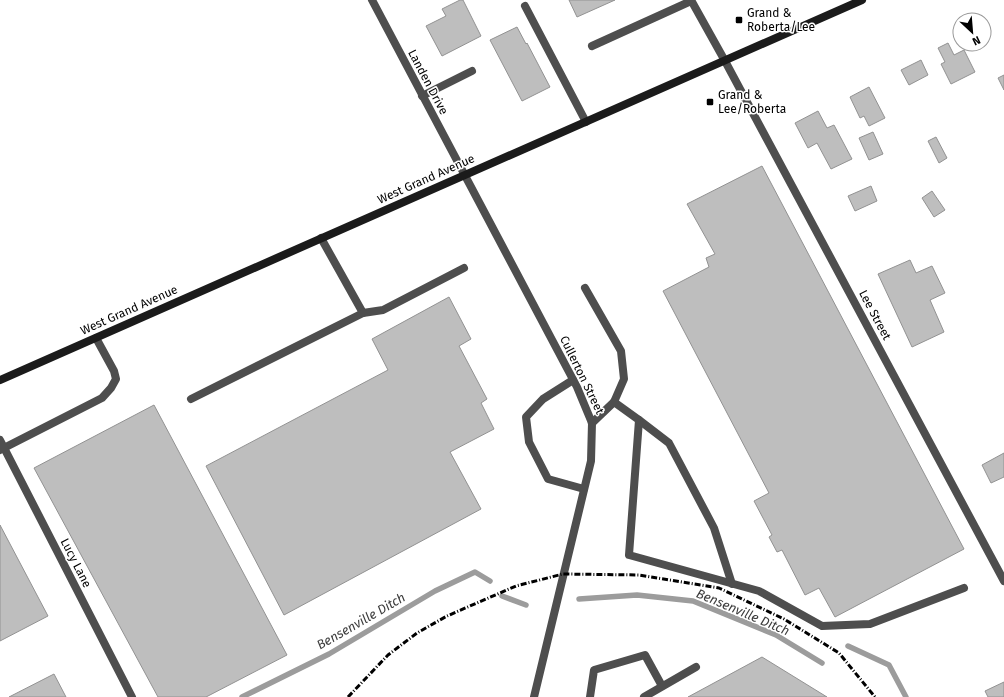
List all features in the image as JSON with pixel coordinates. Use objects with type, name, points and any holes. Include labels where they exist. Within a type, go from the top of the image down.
[{"type":"main road","name":"West Grand Avenue","points":[[0,380],[862,0]]},
{"type":"street","name":"Landen Drive","points":[[372,0],[464,175]]},
{"type":"street","points":[[592,46],[691,0]]},
{"type":"street","name":"Lee Street","points":[[691,0],[1004,581]]},
{"type":"street","points":[[525,6],[586,122]]},
{"type":"street","points":[[422,96],[472,71]]},
{"type":"street","name":"Cullerton Street","points":[[464,175],[573,380],[592,423],[591,461],[534,697]]},
{"type":"street","points":[[321,238],[363,313]]},
{"type":"street","points":[[191,399],[363,313],[383,310],[464,268]]},
{"type":"street","points":[[585,288],[622,351],[624,379],[614,402],[592,423]]},
{"type":"street","points":[[2,449],[102,398],[111,388],[116,379],[114,371],[96,338]]},
{"type":"street","points":[[573,380],[543,399],[526,417],[529,442],[548,479],[584,489]]},
{"type":"street","points":[[614,402],[669,443],[714,528],[732,584]]},
{"type":"street","points":[[639,420],[629,555],[759,591],[822,626],[870,624],[964,588]]},
{"type":"street","name":"Lucy Lane","points":[[0,440],[2,449],[132,697]]},
{"type":"street","points":[[590,697],[594,670],[645,655],[662,686]]},
{"type":"street","points":[[644,697],[696,667]]},
{"type":"building","points":[[463,0],[481,36],[442,56],[426,26],[446,16],[442,9]]},
{"type":"building","points":[[569,0],[615,0],[577,17]]},
{"type":"building","points":[[517,27],[550,87],[522,101],[490,40]]},
{"type":"building","points":[[948,43],[954,55],[960,52],[965,52],[975,72],[951,84],[941,64],[945,62],[938,48]]},
{"type":"building","points":[[921,60],[928,75],[909,85],[901,70]]},
{"type":"building","points":[[1004,75],[1004,90],[998,78]]},
{"type":"building","points":[[869,87],[885,118],[869,126],[864,116],[860,118],[850,97]]},
{"type":"building","points":[[818,111],[827,128],[834,125],[852,159],[831,169],[817,143],[808,148],[795,123]]},
{"type":"building","points":[[873,132],[883,154],[869,160],[859,138]]},
{"type":"building","points":[[936,137],[947,158],[939,163],[928,141]]},
{"type":"building","points":[[762,166],[964,549],[835,617],[819,588],[805,595],[782,550],[777,552],[769,537],[772,535],[754,501],[769,493],[663,291],[709,267],[706,258],[715,254],[687,204]]},
{"type":"building","points":[[871,186],[877,201],[855,211],[848,196]]},
{"type":"building","points":[[932,191],[945,210],[934,217],[922,198]]},
{"type":"building","points":[[910,260],[916,273],[932,266],[945,293],[930,300],[944,332],[912,347],[878,274]]},
{"type":"building","points":[[449,297],[471,339],[459,346],[487,399],[481,403],[494,429],[450,452],[481,509],[284,615],[206,466],[388,370],[372,339]]},
{"type":"building","points":[[154,405],[287,655],[206,697],[158,697],[34,468]]},
{"type":"building","points":[[1004,453],[1004,477],[991,483],[982,465]]},
{"type":"building","points":[[0,525],[48,616],[0,641]]},
{"type":"building","points":[[762,657],[827,697],[688,697]]},
{"type":"building","points":[[54,674],[66,697],[9,697]]},
{"type":"building","points":[[1004,682],[1004,697],[988,697],[985,691]]},
{"type":"waterway","name":"Bensenville Ditch","points":[[242,697],[329,654],[435,591],[475,572],[490,581]]},
{"type":"waterway","name":"Bensenville Ditch","points":[[579,599],[637,595],[693,601],[776,635],[822,663]]},
{"type":"waterway","name":"Bensenville Ditch","points":[[502,596],[526,605]]},
{"type":"waterway","name":"Bensenville Ditch","points":[[848,646],[889,665],[906,697]]},
{"type":"railway","points":[[348,697],[388,655],[417,633],[447,616],[516,586],[563,574],[639,575],[719,588],[784,619],[839,653],[875,697]]},
{"type":"place","name":"Grand & Roberta/Lee","points":[[739,20]]},
{"type":"place","name":"Grand & Lee/Roberta","points":[[710,102]]}]
